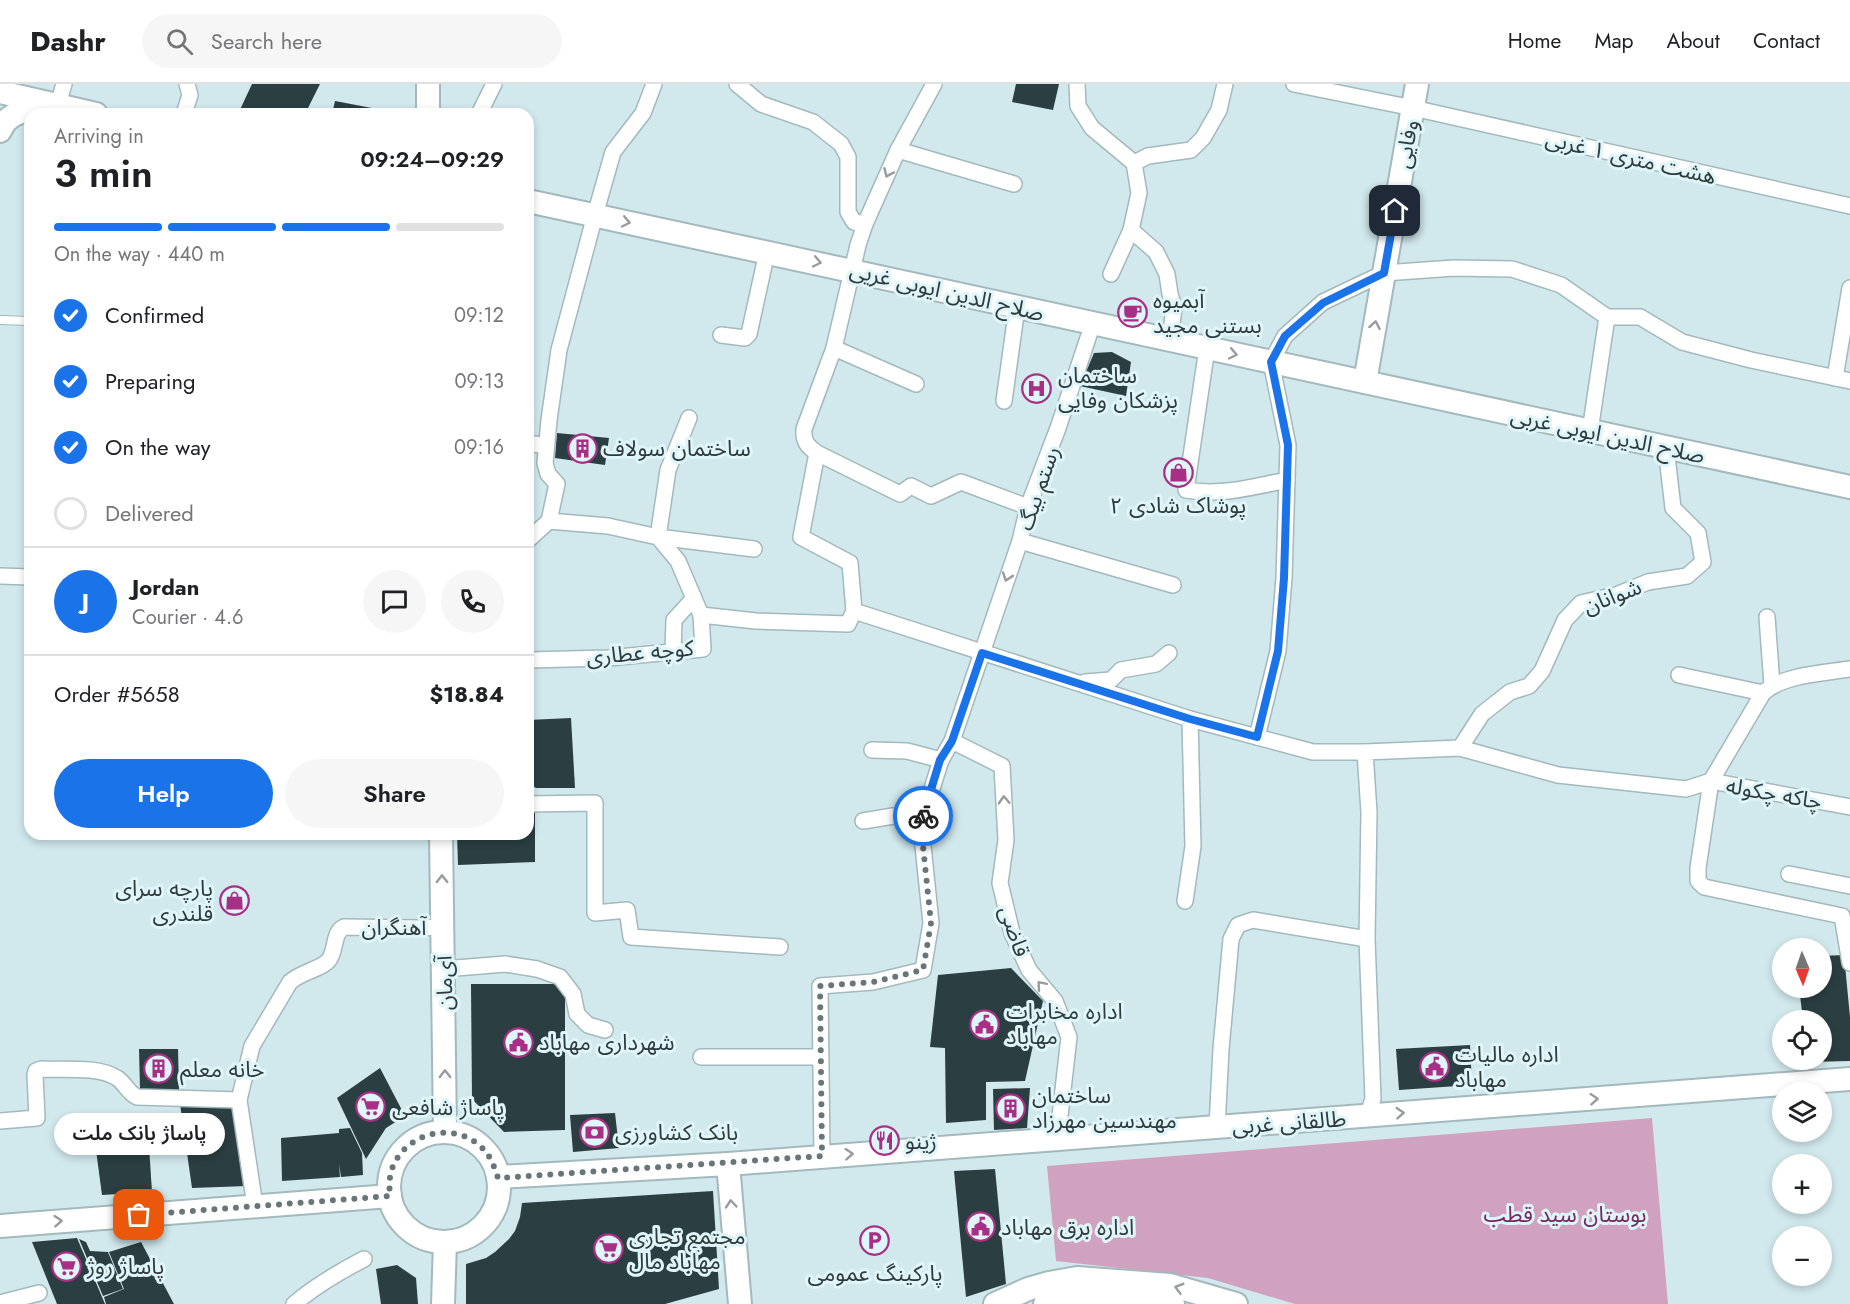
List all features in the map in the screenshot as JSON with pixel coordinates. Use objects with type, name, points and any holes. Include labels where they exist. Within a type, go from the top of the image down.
[{"type":"street","points":[[186,108],[190,95],[187,84]]},
{"type":"street","points":[[428,84],[428,108]]},
{"type":"street","points":[[482,108],[494,84]]},
{"type":"street","points":[[534,535],[549,521],[557,484],[548,474],[544,463],[559,350],[613,152],[643,113],[654,84]]},
{"type":"street","points":[[737,84],[760,104],[813,122],[841,144],[848,157],[848,213],[854,222],[865,224]]},
{"type":"street","points":[[933,84],[898,150],[865,224],[834,348],[804,429],[803,438],[808,446],[817,453],[900,494],[910,486],[931,496],[961,482],[1028,507]]},
{"type":"street","points":[[1077,84],[1078,106],[1092,128],[1134,163],[1139,193],[1131,230],[1111,274]]},
{"type":"street","points":[[1134,163],[1148,156],[1191,150],[1203,138],[1219,110],[1225,84]]},
{"type":"street","name":"هشت متری ۱ غربی","points":[[1294,84],[1413,108],[1850,206]]},
{"type":"street","name":"وفایی","points":[[1365,382],[1417,84]]},
{"type":"street","points":[[0,92],[61,94],[86,108]]},
{"type":"street","points":[[0,131],[2,125],[17,112],[24,111]]},
{"type":"street","points":[[898,150],[1014,184]]},
{"type":"street","name":"صلاح الدین ایوبی غریی","points":[[534,202],[1365,382]]},
{"type":"street","points":[[1131,230],[1156,252],[1167,274],[1174,308],[1170,340]]},
{"type":"street","points":[[721,335],[745,338],[749,334],[767,252]]},
{"type":"street","points":[[1257,737],[1278,651],[1284,578],[1288,445],[1271,362],[1285,336],[1323,303],[1384,273],[1454,268],[1512,269],[1561,285],[1607,317],[1640,317],[1682,342],[1843,380],[1850,288]]},
{"type":"street","points":[[1004,401],[1017,307]]},
{"type":"street","points":[[1590,431],[1607,317]]},
{"type":"street","name":"رستم بیگ","points":[[820,1057],[820,986],[873,982],[923,970],[931,923],[923,846],[923,817],[940,760],[952,741],[1020,541],[1028,507],[1058,428],[1093,323]]},
{"type":"street","points":[[834,348],[916,384]]},
{"type":"street","points":[[1207,348],[1186,490],[1201,493],[1232,492],[1287,480]]},
{"type":"street","name":"صلاح الدین ایوبی غربی","points":[[1365,382],[1850,487]]},
{"type":"street","points":[[689,418],[668,470],[658,537],[678,561],[701,615]]},
{"type":"street","points":[[534,444],[546,446]]},
{"type":"street","name":"شوانان","points":[[1460,748],[1482,714],[1510,692],[1528,686],[1542,672],[1565,620],[1581,603],[1616,595],[1648,582],[1687,576],[1703,562],[1698,533],[1673,508],[1666,448]]},
{"type":"street","points":[[817,453],[801,537],[850,563],[854,611],[1190,719],[1313,752],[1460,748],[1558,775],[1686,789],[1712,782],[1698,868],[1698,881],[1704,887],[1846,912],[1850,963]]},
{"type":"street","points":[[549,521],[608,526],[658,537],[754,549]]},
{"type":"street","points":[[1020,541],[1173,585]]},
{"type":"street","points":[[0,576],[24,577]]},
{"type":"street","points":[[673,652],[674,620],[694,598]]},
{"type":"street","name":"کوچه عطاری","points":[[534,660],[608,658],[703,649],[701,615],[756,621],[848,624],[854,611]]},
{"type":"street","points":[[1767,617],[1767,689]]},
{"type":"street","points":[[1076,683],[1111,680],[1121,670],[1156,664],[1169,653]]},
{"type":"street","points":[[1679,675],[1767,689],[1792,679],[1850,669]]},
{"type":"street","name":"چاکه چکوله","points":[[1767,689],[1712,782],[1850,807]]},
{"type":"street","points":[[1185,901],[1193,846],[1190,719]]},
{"type":"street","name":"قاضی","points":[[952,741],[1002,766],[1006,840],[1000,883],[1012,933],[1029,970],[1055,1001],[1069,1037],[1059,1125],[1055,1139]]},
{"type":"street","points":[[872,750],[907,751],[940,760]]},
{"type":"street","points":[[1365,752],[1369,812],[1367,939],[1373,1099],[1367,1116]]},
{"type":"street","points":[[534,804],[595,803],[595,913],[627,910],[631,937],[780,947]]},
{"type":"street","points":[[863,821],[893,816],[923,817]]},
{"type":"street","name":"آی‌مان","points":[[441,840],[445,1132]]},
{"type":"street","points":[[1790,874],[1850,886]]},
{"type":"street","points":[[1217,1127],[1221,1049],[1231,939],[1238,926],[1253,920],[1367,939]]},
{"type":"street","name":"آهنگران","points":[[239,1100],[252,1046],[274,1008],[290,982],[298,975],[328,961],[340,929],[345,927],[442,927]]},
{"type":"street","points":[[444,969],[505,964],[537,969],[560,977],[573,994],[577,1014],[588,1025],[605,1030]]},
{"type":"street","points":[[701,1057],[820,1057],[822,1156]]},
{"type":"street","points":[[0,1121],[37,1118],[35,1075],[36,1071],[41,1069],[94,1071],[110,1074],[120,1079],[132,1095],[137,1097],[239,1100],[255,1206]]},
{"type":"street","name":"طالقانی غربی","points":[[498,1178],[728,1164],[1850,1079]]},
{"type":"street","points":[[445,1132],[464,1135],[480,1145],[492,1160],[498,1178],[499,1194],[486,1223],[473,1234],[458,1240],[445,1242],[424,1238],[408,1228],[396,1214],[390,1196],[389,1180],[394,1164],[402,1151],[414,1140],[429,1134],[445,1132]]},
{"type":"street","points":[[728,1164],[740,1304]]},
{"type":"street","points":[[0,1226],[390,1196]]},
{"type":"street","points":[[443,1304],[445,1242]]},
{"type":"street","points":[[294,1304],[312,1289],[364,1259]]},
{"type":"street","points":[[995,1304],[1028,1289],[1077,1278],[1170,1285],[1236,1304]]},
{"type":"street","points":[[0,1303],[39,1293]]},
{"type":"street","points":[[1045,1304],[1080,1295],[1161,1300],[1173,1304]]},
{"type":"lane","points":[[0,320],[24,321]]},
{"type":"green space","name":"بوستان سید قطب","points":[[1652,1118],[1668,1304],[1295,1304],[1208,1278],[1056,1261],[1047,1166]]},
{"type":"building","points":[[252,84],[320,84],[308,108],[241,108]]},
{"type":"building","points":[[1016,84],[1059,84],[1053,110],[1012,102]]},
{"type":"building","points":[[335,101],[372,108],[333,108]]},
{"type":"building","points":[[1112,352],[1131,362],[1126,396],[1080,386],[1094,353]]},
{"type":"building","name":"ساختمان سولاف","points":[[557,433],[609,438],[605,465],[555,458]]},
{"type":"building","points":[[571,718],[575,788],[534,787],[534,720]]},
{"type":"building","points":[[535,812],[535,862],[458,865],[457,840],[534,840]]},
{"type":"building","points":[[1844,955],[1850,1017],[1850,1061],[1832,1061],[1832,1010],[1802,1010],[1800,998],[1832,998],[1832,956]]},
{"type":"building","name":"اداره مخابرات مهاباد","points":[[1011,968],[1043,1001],[1025,1081],[986,1082],[986,1120],[946,1123],[945,1048],[930,1047],[938,975]]},
{"type":"building","name":"شهرداری مهاباد","points":[[471,984],[565,984],[565,1130],[504,1132],[472,1099]]},
{"type":"building","name":"اداره مالیات مهاباد","points":[[1470,1045],[1472,1085],[1399,1090],[1396,1049]]},
{"type":"building","name":"خانه معلم","points":[[139,1049],[178,1049],[179,1090],[140,1089]]},
{"type":"building","name":"پاساژ شافعی","points":[[380,1068],[405,1116],[386,1128],[366,1159],[337,1098]]},
{"type":"building","name":"ساختمان مهندسین مهرزاد","points":[[1030,1088],[1027,1128],[994,1130],[993,1089]]},
{"type":"building","points":[[180,1104],[235,1105],[247,1186],[192,1188]]},
{"type":"building","name":"بانک کشاورزی","points":[[615,1113],[619,1148],[573,1152],[570,1115]]},
{"type":"building","points":[[350,1128],[362,1153],[363,1175],[341,1177],[339,1164],[340,1177],[282,1181],[281,1138],[339,1133],[339,1129]]},
{"type":"building","points":[[148,1131],[152,1192],[102,1195],[94,1135]]},
{"type":"building","name":"اداره برق مهاباد","points":[[995,1169],[1006,1284],[966,1297],[954,1171]]},
{"type":"building","name":"مجتمع تجاری مهاباد مال","points":[[713,1191],[719,1289],[665,1304],[466,1304],[466,1264],[486,1258],[509,1239],[515,1231],[522,1203]]},
{"type":"building","name":"پاساژ روژ","points":[[77,1238],[105,1304],[57,1304],[32,1242]]},
{"type":"building","points":[[79,1239],[86,1242],[90,1251],[108,1252],[123,1289],[103,1296]]},
{"type":"building","points":[[141,1242],[174,1304],[106,1304],[104,1297],[124,1289],[109,1252]]},
{"type":"building","points":[[397,1265],[416,1278],[418,1304],[381,1304],[376,1269]]},
{"type":"way so far","points":[[139,1215],[390,1196],[389,1180],[394,1164],[402,1151],[414,1140],[429,1134],[445,1132],[464,1135],[480,1145],[492,1160],[498,1178],[822,1156],[820,986],[873,982],[923,970],[931,923],[923,846],[923,816]]},
{"type":"place","name":"آبمیوه بستنی مجید","points":[[1132,313]]},
{"type":"place","name":"ساختمان پزشکان وفایی","points":[[1037,388]]},
{"type":"place","name":"ساختمان سولاف","points":[[582,448]]},
{"type":"place","name":"پوشاک شادی ۲","points":[[1178,473]]},
{"type":"place","name":"پارچه سرای قلندری","points":[[234,901]]},
{"type":"place","name":"اداره مخابرات مهاباد","points":[[985,1024]]},
{"type":"place","name":"شهرداری مهاباد","points":[[518,1042]]},
{"type":"place","name":"اداره مالیات مهاباد","points":[[1434,1067]]},
{"type":"place","name":"خانه معلم","points":[[159,1069]]},
{"type":"place","name":"پاساژ شافعی","points":[[371,1107]]},
{"type":"place","name":"ساختمان مهندسین مهرزاد","points":[[1011,1108]]},
{"type":"place","name":"بانک کشاورزی","points":[[594,1132]]},
{"type":"place","name":"ژینو","points":[[884,1141]]},
{"type":"place","name":"پاساژ بانک ملت","points":[[139,1215]]},
{"type":"place","name":"اداره برق مهاباد","points":[[980,1227]]},
{"type":"place","name":"پارکینگ عمومی","points":[[875,1241]]},
{"type":"place","name":"مجتمع تجاری مهاباد مال","points":[[608,1249]]},
{"type":"place","name":"پاساژ روژ","points":[[66,1266]]},
{"type":"route","points":[[923,816],[940,760],[952,741],[982,653],[1190,719],[1257,737],[1278,651],[1284,578],[1288,445],[1271,362],[1285,336],[1323,303],[1384,273],[1395,211]]}]
